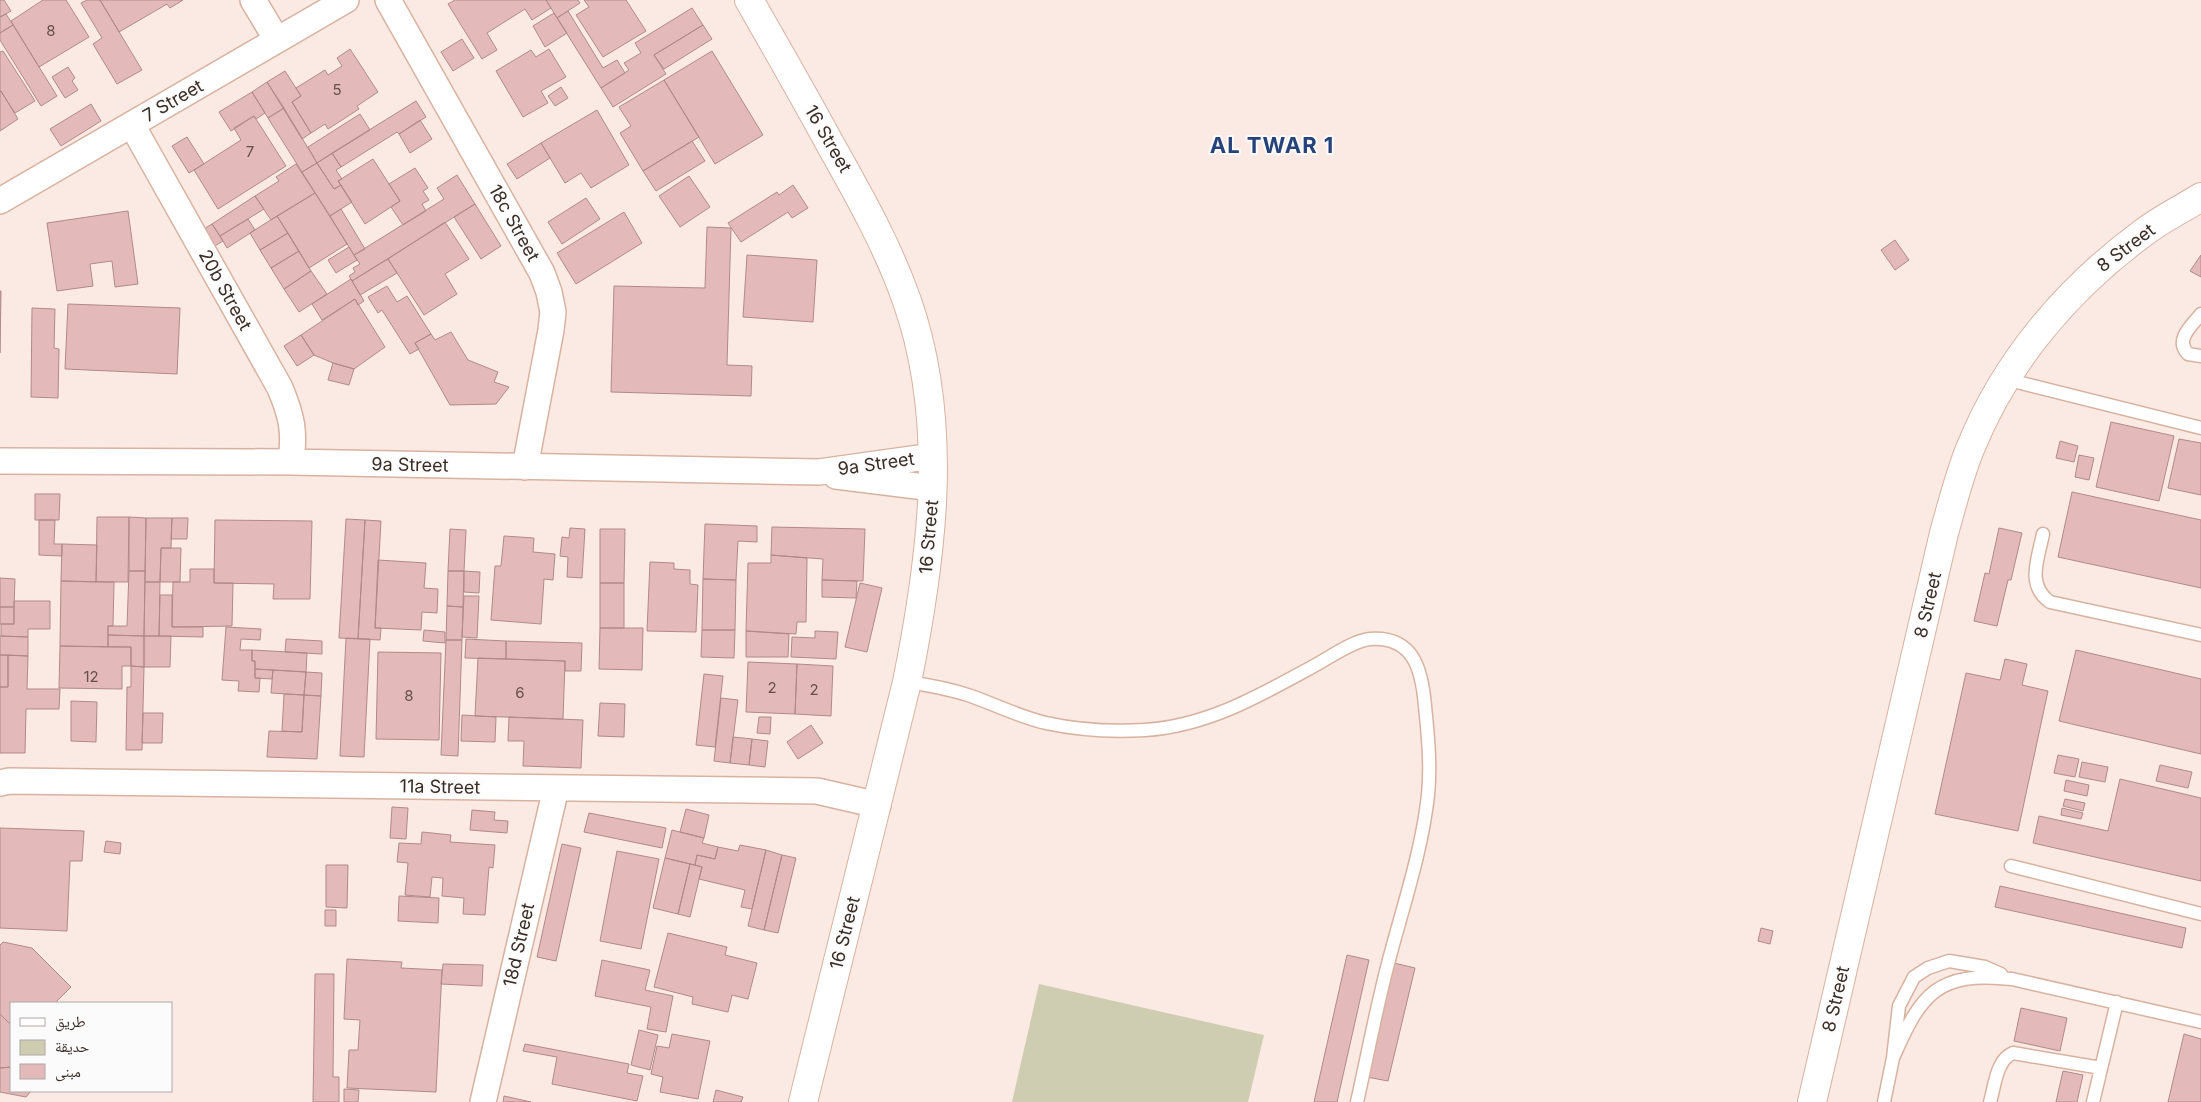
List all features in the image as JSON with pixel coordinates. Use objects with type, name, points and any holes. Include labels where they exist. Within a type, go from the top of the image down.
[{"type":"street","points":[[253,0],[277,40]]},
{"type":"street","name":"7 Street","points":[[0,201],[346,0]]},
{"type":"street","name":"18c Street","points":[[388,0],[542,273],[549,292],[553,312],[550,340],[525,467]]},
{"type":"street","name":"16 Street","points":[[749,0],[867,208],[890,254],[908,303],[921,353],[930,404],[933,456],[930,543],[921,614],[878,805],[803,1102]]},
{"type":"street","name":"20b Street","points":[[132,125],[280,388],[292,420],[295,436],[291,462]]},
{"type":"street","name":"8 Street","points":[[1812,1102],[1944,533],[1970,450],[2004,379],[2049,318],[2094,272],[2144,232],[2201,197]]},
{"type":"street","name":"9a Street","points":[[0,461],[291,462],[819,472],[933,456]]},
{"type":"street","name":"9a Street","points":[[819,472],[860,481],[933,488]]},
{"type":"street","name":"11a Street","points":[[0,783],[9,781],[817,791],[878,805]]},
{"type":"street","name":"18d Street","points":[[483,1102],[556,788]]},
{"type":"lane","points":[[2201,314],[2182,340],[2182,346],[2188,354],[2201,356]]},
{"type":"lane","points":[[2004,379],[2201,428]]},
{"type":"lane","points":[[2043,534],[2035,576],[2036,587],[2041,596],[2050,602],[2201,635]]},
{"type":"lane","points":[[907,682],[961,693],[1046,723],[1114,731],[1148,730],[1182,725],[1216,716],[1248,702],[1367,638],[1390,640],[1406,649],[1418,667],[1423,683],[1429,739],[1428,794],[1406,903],[1390,956],[1357,1102]]},
{"type":"lane","points":[[2011,866],[2201,914]]},
{"type":"lane","points":[[1884,1102],[1893,1058],[1898,1006],[1914,977],[1928,968],[1948,961],[1985,967],[2012,979]]},
{"type":"lane","points":[[1893,1058],[1907,1025],[1928,997],[1938,988],[1953,981],[1970,977],[2012,979],[2201,1022]]},
{"type":"lane","points":[[2092,1102],[2117,1002]]},
{"type":"lane","points":[[1990,1102],[2000,1065],[2007,1056],[2013,1053],[2101,1068]]},
{"type":"green space","points":[[1039,984],[1264,1035],[1248,1102],[1012,1102]]},
{"type":"building","points":[[0,0],[4,0],[11,11],[0,17]]},
{"type":"building","points":[[43,0],[66,0],[89,37],[39,67],[11,21]]},
{"type":"building","points":[[87,0],[100,0],[142,70],[117,84],[93,44],[102,38],[81,3]]},
{"type":"building","points":[[100,0],[183,0],[170,8],[167,4],[119,32]]},
{"type":"building","points":[[455,0],[546,0],[551,8],[532,20],[525,9],[487,33],[497,50],[482,59],[448,4]]},
{"type":"building","points":[[546,0],[578,0],[580,3],[557,18]]},
{"type":"building","points":[[584,0],[626,0],[646,31],[603,57],[576,15],[589,7]]},
{"type":"building","points":[[692,8],[703,25],[654,55],[666,74],[613,107],[601,88],[629,70],[624,63],[641,53],[635,43]]},
{"type":"building","points":[[568,11],[603,68],[617,60],[625,73],[601,88],[557,18]]},
{"type":"building","points":[[554,13],[567,33],[545,47],[533,26]]},
{"type":"building","points":[[6,14],[13,25],[0,33],[0,17]]},
{"type":"building","points":[[13,25],[57,96],[41,106],[0,40],[0,33]]},
{"type":"building","points":[[703,25],[712,39],[664,69],[654,55]]},
{"type":"building","points":[[462,39],[474,58],[453,71],[441,52]]},
{"type":"building","points":[[350,49],[378,92],[357,106],[359,109],[328,129],[325,124],[311,133],[292,102],[301,96],[296,88],[325,70],[328,75],[342,66],[337,58]]},
{"type":"building","points":[[549,49],[566,77],[541,91],[548,103],[523,117],[496,71],[531,50],[536,57]]},
{"type":"building","points":[[3,51],[35,101],[15,113],[0,90],[0,52]]},
{"type":"building","points":[[712,51],[763,135],[715,164],[664,80]]},
{"type":"building","points":[[68,67],[75,78],[72,81],[78,90],[65,98],[52,77]]},
{"type":"building","points":[[285,71],[301,96],[292,102],[311,133],[302,139],[267,82]]},
{"type":"building","points":[[664,80],[699,137],[643,171],[620,133],[631,126],[619,107]]},
{"type":"building","points":[[267,82],[284,108],[268,118],[252,92]]},
{"type":"building","points":[[561,87],[568,98],[555,106],[548,96]]},
{"type":"building","points":[[0,92],[18,119],[0,131]]},
{"type":"building","points":[[252,92],[265,113],[256,119],[254,116],[231,131],[219,112]]},
{"type":"building","points":[[416,101],[426,117],[399,134],[397,132],[341,167],[332,153]]},
{"type":"building","points":[[91,104],[101,121],[61,146],[50,129]]},
{"type":"building","points":[[284,108],[317,163],[302,172],[268,118]]},
{"type":"building","points":[[597,110],[629,165],[591,188],[581,173],[565,183],[541,143]]},
{"type":"building","points":[[360,114],[370,130],[317,163],[308,147]]},
{"type":"building","points":[[254,116],[286,166],[218,209],[194,170],[241,140],[234,128]]},
{"type":"building","points":[[420,120],[432,139],[410,153],[399,134]]},
{"type":"building","points":[[187,137],[204,164],[189,173],[172,146]]},
{"type":"building","points":[[692,141],[705,161],[656,191],[643,171]]},
{"type":"building","points":[[541,143],[550,158],[517,179],[507,164]]},
{"type":"building","points":[[332,153],[341,167],[336,170],[342,179],[338,181],[341,185],[334,189],[317,163]]},
{"type":"building","points":[[373,159],[400,201],[365,224],[338,181]]},
{"type":"building","points":[[317,163],[334,189],[341,185],[352,202],[330,216],[302,172]]},
{"type":"building","points":[[296,164],[315,193],[271,220],[255,196],[279,181],[276,177]]},
{"type":"building","points":[[415,168],[428,188],[423,191],[429,200],[422,204],[426,211],[403,225],[391,207],[400,201],[389,184]]},
{"type":"building","points":[[457,175],[475,204],[352,281],[349,276],[355,272],[353,268],[360,264],[354,255],[444,199],[437,188]]},
{"type":"building","points":[[689,176],[710,207],[680,227],[659,196]]},
{"type":"building","points":[[793,185],[808,208],[792,218],[788,212],[741,242],[728,223],[777,192],[779,195]]},
{"type":"building","points":[[315,193],[347,244],[309,268],[277,216]]},
{"type":"building","points":[[255,196],[264,209],[220,236],[212,224]]},
{"type":"building","points":[[586,198],[600,219],[562,244],[548,222]]},
{"type":"building","points":[[475,204],[501,246],[481,259],[454,217]]},
{"type":"building","points":[[341,209],[365,249],[354,255],[330,216]]},
{"type":"building","points":[[128,211],[138,284],[115,287],[112,261],[90,264],[93,286],[57,291],[47,223]]},
{"type":"building","points":[[624,212],[642,243],[576,284],[557,253]]},
{"type":"building","points":[[277,216],[288,233],[260,250],[250,233]]},
{"type":"building","points":[[248,219],[255,230],[227,248],[220,236]]},
{"type":"building","points":[[445,222],[469,259],[445,274],[457,294],[424,315],[388,259]]},
{"type":"building","points":[[212,224],[223,241],[213,247],[202,230]]},
{"type":"building","points":[[707,227],[731,228],[727,365],[752,366],[751,396],[611,392],[614,286],[705,288]]},
{"type":"building","points":[[288,233],[299,251],[271,268],[260,250]]},
{"type":"building","points":[[1895,240],[1909,260],[1895,270],[1881,250]]},
{"type":"building","points":[[349,247],[357,260],[336,273],[328,260]]},
{"type":"building","points":[[299,251],[311,271],[284,289],[271,268]]},
{"type":"building","points":[[747,255],[817,260],[813,322],[743,317]]},
{"type":"building","points":[[2201,255],[2201,277],[2190,271]]},
{"type":"building","points":[[388,259],[397,273],[360,295],[352,281]]},
{"type":"building","points":[[311,271],[327,294],[299,312],[284,289]]},
{"type":"building","points":[[351,279],[364,301],[358,305],[355,299],[322,320],[312,304]]},
{"type":"building","points":[[387,286],[397,302],[407,296],[431,334],[415,343],[419,349],[410,354],[382,310],[378,313],[368,297]]},
{"type":"building","points":[[0,291],[1,291],[0,353]]},
{"type":"building","points":[[355,299],[385,347],[354,369],[314,355],[301,335]]},
{"type":"building","points":[[68,304],[180,308],[177,374],[65,369]]},
{"type":"building","points":[[32,308],[55,309],[54,348],[59,349],[58,398],[31,397]]},
{"type":"building","points":[[451,332],[468,360],[498,372],[494,382],[509,387],[496,404],[450,405],[415,343],[431,334],[435,340]]},
{"type":"building","points":[[301,335],[314,355],[297,366],[284,346]]},
{"type":"building","points":[[333,363],[354,369],[349,385],[328,380]]},
{"type":"building","points":[[2111,422],[2174,436],[2159,501],[2096,487]]},
{"type":"building","points":[[2179,439],[2201,443],[2201,495],[2168,488]]},
{"type":"building","points":[[2060,441],[2078,446],[2074,462],[2056,458]]},
{"type":"building","points":[[2079,455],[2094,458],[2089,480],[2075,477]]},
{"type":"building","points":[[2072,492],[2201,520],[2201,588],[2058,557]]},
{"type":"building","points":[[35,494],[60,494],[59,520],[35,520]]},
{"type":"building","points":[[97,517],[129,517],[128,582],[96,582]]},
{"type":"building","points":[[129,517],[146,518],[145,571],[129,571]]},
{"type":"building","points":[[146,518],[172,518],[171,548],[161,548],[160,582],[145,582]]},
{"type":"building","points":[[172,518],[188,518],[187,539],[171,539]]},
{"type":"building","points":[[346,519],[365,520],[358,639],[339,638]]},
{"type":"building","points":[[39,520],[55,520],[54,544],[62,544],[62,556],[39,555]]},
{"type":"building","points":[[215,520],[312,521],[310,599],[273,599],[274,584],[214,583]]},
{"type":"building","points":[[365,520],[381,521],[375,628],[381,628],[380,640],[358,639]]},
{"type":"building","points":[[705,524],[757,526],[757,542],[738,541],[736,580],[703,579]]},
{"type":"building","points":[[772,527],[865,529],[863,581],[822,580],[823,559],[771,555]]},
{"type":"building","points":[[570,528],[585,529],[582,578],[567,577],[568,557],[560,556],[562,537],[569,538]]},
{"type":"building","points":[[1999,528],[2022,533],[2011,580],[2008,580],[1997,626],[1974,621],[1985,573],[1989,574]]},
{"type":"building","points":[[450,529],[466,530],[464,571],[448,571]]},
{"type":"building","points":[[600,529],[625,529],[624,583],[600,583]]},
{"type":"building","points":[[504,536],[534,538],[533,552],[555,554],[553,580],[544,579],[541,624],[491,620],[495,566],[501,566]]},
{"type":"building","points":[[62,544],[97,545],[96,582],[61,581]]},
{"type":"building","points":[[161,548],[181,548],[180,582],[160,582]]},
{"type":"building","points":[[771,555],[807,558],[806,622],[797,622],[796,634],[746,631],[748,563],[771,563]]},
{"type":"building","points":[[378,560],[426,563],[424,588],[438,589],[437,613],[422,612],[421,630],[375,628]]},
{"type":"building","points":[[650,562],[674,563],[674,569],[690,570],[690,584],[698,585],[696,632],[647,631]]},
{"type":"building","points":[[190,569],[214,569],[214,583],[233,583],[232,626],[172,627],[173,582],[190,582]]},
{"type":"building","points":[[129,571],[145,571],[144,636],[108,635],[108,626],[127,626]]},
{"type":"building","points":[[448,571],[464,571],[463,607],[447,606]]},
{"type":"building","points":[[464,571],[480,572],[479,593],[464,592]]},
{"type":"building","points":[[0,578],[15,579],[14,607],[0,607]]},
{"type":"building","points":[[703,579],[736,580],[735,630],[702,630]]},
{"type":"building","points":[[822,580],[857,581],[856,598],[822,597]]},
{"type":"building","points":[[61,581],[114,582],[113,626],[108,626],[108,647],[60,646]]},
{"type":"building","points":[[145,582],[160,582],[159,636],[144,636]]},
{"type":"building","points":[[600,583],[624,583],[624,628],[600,628]]},
{"type":"building","points":[[860,583],[882,588],[867,652],[845,647]]},
{"type":"building","points":[[160,595],[172,595],[172,627],[203,627],[203,637],[159,636]]},
{"type":"building","points":[[464,596],[479,596],[477,638],[462,637]]},
{"type":"building","points":[[14,601],[50,601],[50,629],[28,629],[28,637],[1,636],[1,624],[14,624]]},
{"type":"building","points":[[447,606],[463,607],[462,640],[446,640]]},
{"type":"building","points":[[0,607],[14,607],[14,624],[0,624]]},
{"type":"building","points":[[226,627],[261,629],[260,640],[241,639],[240,650],[252,650],[252,661],[255,661],[255,678],[260,678],[259,692],[238,691],[239,681],[222,680]]},
{"type":"building","points":[[600,628],[643,628],[642,670],[599,669]]},
{"type":"building","points":[[424,630],[445,632],[445,643],[423,641]]},
{"type":"building","points":[[702,630],[735,630],[734,658],[701,657]]},
{"type":"building","points":[[746,631],[789,634],[788,657],[746,657]]},
{"type":"building","points":[[815,631],[838,632],[836,659],[791,657],[792,637],[815,638]]},
{"type":"building","points":[[108,635],[144,636],[144,667],[131,666],[131,647],[108,647]]},
{"type":"building","points":[[0,636],[28,637],[28,656],[0,655]]},
{"type":"building","points":[[144,636],[171,636],[170,667],[144,667]]},
{"type":"building","points":[[346,638],[370,639],[364,757],[340,756]]},
{"type":"building","points":[[286,639],[322,641],[322,654],[285,652]]},
{"type":"building","points":[[466,639],[506,641],[506,659],[465,658]]},
{"type":"building","points":[[446,640],[462,640],[458,756],[441,755]]},
{"type":"building","points":[[506,641],[582,643],[581,671],[565,671],[565,661],[506,659]]},
{"type":"building","points":[[60,646],[131,647],[131,666],[122,666],[122,689],[59,688]]},
{"type":"building","points":[[252,650],[307,653],[306,672],[255,669],[255,661],[252,661]]},
{"type":"building","points":[[2076,650],[2201,679],[2201,754],[2059,721]]},
{"type":"building","points":[[378,652],[441,653],[439,740],[376,739]]},
{"type":"building","points":[[0,655],[8,655],[8,687],[0,687]]},
{"type":"building","points":[[8,655],[28,656],[27,689],[60,689],[59,709],[26,709],[25,753],[0,753],[0,687],[8,687]]},
{"type":"building","points":[[478,658],[565,661],[563,719],[475,716]]},
{"type":"building","points":[[2005,659],[2027,664],[2022,685],[2048,691],[2018,831],[1935,814],[1966,673],[2000,680]]},
{"type":"building","points":[[748,662],[797,664],[795,714],[746,712]]},
{"type":"building","points":[[797,664],[833,666],[831,716],[795,714]]},
{"type":"building","points":[[131,666],[144,667],[142,750],[126,750],[127,687],[131,687]]},
{"type":"building","points":[[255,669],[273,670],[272,679],[255,678]]},
{"type":"building","points":[[273,670],[306,672],[304,695],[271,693]]},
{"type":"building","points":[[306,672],[322,673],[321,696],[304,695]]},
{"type":"building","points":[[704,674],[723,676],[715,747],[696,745]]},
{"type":"building","points":[[284,694],[304,695],[302,732],[282,731]]},
{"type":"building","points":[[304,695],[321,696],[317,759],[267,757],[269,731],[302,732]]},
{"type":"building","points":[[721,698],[738,700],[730,763],[714,761]]},
{"type":"building","points":[[71,701],[97,702],[96,742],[71,741]]},
{"type":"building","points":[[600,703],[625,704],[624,737],[598,736]]},
{"type":"building","points":[[143,713],[163,713],[162,743],[142,743]]},
{"type":"building","points":[[462,715],[496,717],[495,742],[461,741]]},
{"type":"building","points":[[509,717],[583,720],[581,768],[523,766],[524,741],[508,741]]},
{"type":"building","points":[[759,717],[771,717],[770,734],[757,733]]},
{"type":"building","points":[[811,725],[823,743],[798,759],[787,742]]},
{"type":"building","points":[[733,737],[752,739],[749,765],[730,763]]},
{"type":"building","points":[[752,739],[768,741],[765,767],[749,765]]},
{"type":"building","points":[[2058,755],[2079,759],[2075,777],[2054,773]]},
{"type":"building","points":[[2082,762],[2108,767],[2105,782],[2079,777]]},
{"type":"building","points":[[2160,765],[2192,772],[2188,788],[2156,781]]},
{"type":"building","points":[[2120,779],[2201,798],[2201,881],[2033,843],[2039,816],[2108,831]]},
{"type":"building","points":[[2066,780],[2089,785],[2087,796],[2064,791]]},
{"type":"building","points":[[2065,799],[2085,803],[2083,811],[2063,806]]},
{"type":"building","points":[[392,807],[408,808],[406,839],[390,838]]},
{"type":"building","points":[[2062,808],[2083,813],[2081,819],[2061,815]]},
{"type":"building","points":[[686,809],[709,815],[704,838],[680,832]]},
{"type":"building","points":[[472,810],[495,812],[494,820],[508,821],[507,833],[470,830]]},
{"type":"building","points":[[589,813],[666,828],[662,848],[584,832]]},
{"type":"building","points":[[0,828],[84,831],[82,861],[70,861],[67,931],[0,928]]},
{"type":"building","points":[[672,830],[704,838],[702,843],[718,847],[715,859],[697,855],[695,865],[665,858]]},
{"type":"building","points":[[422,832],[451,835],[450,842],[495,845],[493,868],[489,867],[485,915],[463,914],[464,898],[442,896],[443,878],[432,877],[430,897],[405,895],[408,863],[397,862],[399,843],[421,844]]},
{"type":"building","points":[[106,841],[121,843],[120,854],[104,852]]},
{"type":"building","points":[[562,844],[581,848],[556,961],[537,957]]},
{"type":"building","points":[[740,845],[766,850],[752,909],[741,907],[745,890],[699,879],[702,867],[695,865],[697,855],[715,859],[718,847],[738,851]]},
{"type":"building","points":[[766,850],[782,855],[764,930],[748,926]]},
{"type":"building","points":[[617,851],[659,859],[641,949],[600,941]]},
{"type":"building","points":[[782,855],[796,858],[778,933],[764,930]]},
{"type":"building","points":[[665,858],[690,864],[678,914],[653,908]]},
{"type":"building","points":[[690,864],[702,867],[690,917],[678,914]]},
{"type":"building","points":[[326,865],[348,865],[347,908],[326,907]]},
{"type":"building","points":[[2000,886],[2186,928],[2182,948],[1995,907]]},
{"type":"building","points":[[399,896],[439,898],[438,923],[398,921]]},
{"type":"building","points":[[325,910],[336,910],[336,926],[325,926]]},
{"type":"building","points":[[1761,928],[1773,931],[1770,944],[1758,941]]},
{"type":"building","points":[[668,933],[727,947],[725,955],[757,963],[748,999],[732,995],[728,1012],[692,1004],[693,997],[654,987]]},
{"type":"building","points":[[3,942],[32,948],[71,987],[56,1002],[10,1002],[10,1024],[0,1014],[0,945]]},
{"type":"building","points":[[1347,955],[1369,960],[1337,1102],[1314,1102]]},
{"type":"building","points":[[347,959],[402,962],[401,968],[442,970],[436,1092],[347,1088],[349,1050],[358,1050],[360,1020],[344,1019]]},
{"type":"building","points":[[602,960],[650,970],[645,990],[673,996],[666,1032],[647,1029],[651,1007],[595,996]]},
{"type":"building","points":[[1394,963],[1415,968],[1388,1081],[1367,1077]]},
{"type":"building","points":[[443,964],[483,965],[482,986],[441,984]]},
{"type":"building","points":[[315,974],[334,974],[333,1077],[339,1077],[339,1102],[313,1102]]},
{"type":"building","points":[[2021,1008],[2067,1018],[2060,1051],[2014,1041]]},
{"type":"building","points":[[0,1014],[10,1024],[10,1067],[0,1068]]},
{"type":"building","points":[[639,1030],[658,1035],[650,1070],[631,1065]]},
{"type":"building","points":[[672,1034],[710,1041],[698,1099],[660,1092],[663,1077],[651,1074],[657,1046],[669,1048]]},
{"type":"building","points":[[2184,1034],[2201,1039],[2201,1102],[2168,1102]]},
{"type":"building","points":[[525,1044],[629,1064],[627,1073],[643,1076],[637,1101],[552,1084],[557,1057],[523,1051]]},
{"type":"building","points":[[10,1067],[10,1092],[30,1092],[26,1097],[0,1092],[0,1068]]},
{"type":"building","points":[[2063,1071],[2083,1075],[2077,1102],[2056,1102]]},
{"type":"building","points":[[344,1089],[359,1090],[358,1102],[344,1102]]},
{"type":"building","points":[[716,1090],[743,1097],[741,1102],[713,1102]]},
{"type":"building","points":[[504,1096],[531,1102],[503,1102]]},
{"type":"district","name":"AL TWAR 1","points":[[1272,145]]}]
